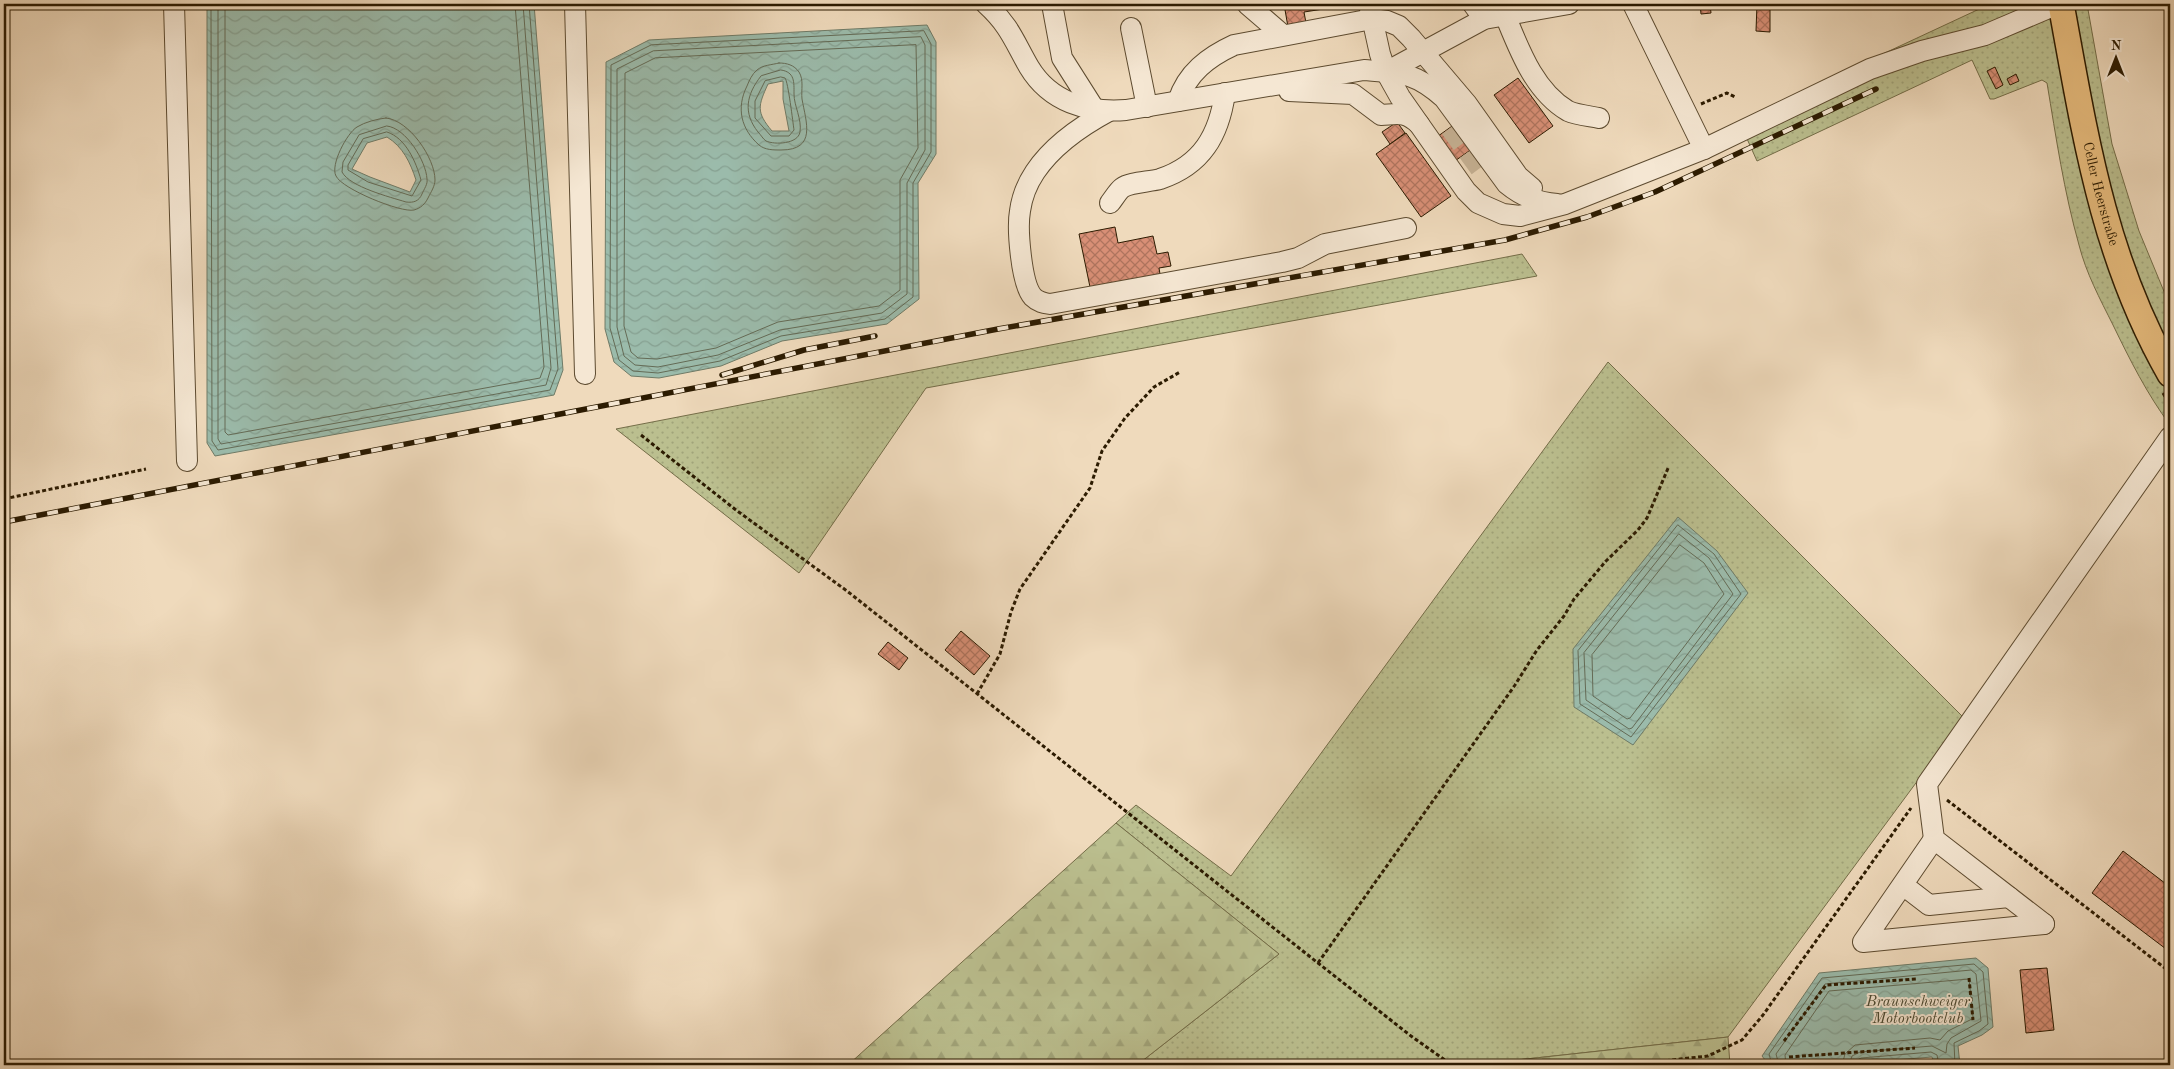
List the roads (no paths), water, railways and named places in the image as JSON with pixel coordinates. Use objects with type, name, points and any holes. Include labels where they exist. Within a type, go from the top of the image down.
[{"type":"main road","name":"Celler Heerstraße","points":[[2059,4],[2096,182],[2113,246],[2134,301],[2170,374]]},
{"type":"lane","points":[[174,4],[187,461]]},
{"type":"lane","points":[[575,4],[585,374]]},
{"type":"lane","points":[[986,4],[1000,17],[1011,32],[1030,69],[1055,96],[1074,105],[1102,111],[1147,106],[1364,70],[1398,72],[1413,76],[1430,86],[1444,98],[1494,168],[1508,184],[1520,194],[1535,201],[1566,204]]},
{"type":"lane","points":[[1052,4],[1062,58],[1102,111]]},
{"type":"lane","points":[[1386,72],[1423,52],[1478,11],[1505,15],[1569,4]]},
{"type":"lane","points":[[1633,4],[1704,150]]},
{"type":"lane","points":[[1370,11],[1386,72],[1466,191],[1478,203],[1503,214],[1520,216],[1566,204],[1600,192],[1704,150],[1870,70],[1922,51],[1985,35],[2059,4]]},
{"type":"lane","points":[[1248,5],[1284,35]]},
{"type":"lane","points":[[1178,101],[1182,87],[1192,74],[1219,52],[1251,40],[1284,35],[1370,11],[1399,26],[1423,52],[1468,104],[1526,185],[1537,192],[1550,195],[1600,192]]},
{"type":"lane","points":[[1505,15],[1524,60],[1546,91],[1569,111],[1598,118]]},
{"type":"lane","points":[[1131,28],[1147,106]]},
{"type":"lane","points":[[1386,72],[1444,132]]},
{"type":"lane","points":[[1247,89],[1353,94],[1381,115],[1400,114],[1410,116],[1420,125]]},
{"type":"lane","points":[[1110,203],[1122,187],[1159,179],[1177,172],[1207,148],[1220,120],[1225,93]]},
{"type":"lane","points":[[1102,111],[1047,156],[1026,186],[1019,212],[1024,274],[1030,292],[1041,303],[1050,304],[1282,262],[1298,258],[1325,244],[1406,228]]},
{"type":"lane","points":[[1460,166],[1472,184],[1484,196],[1520,216]]},
{"type":"lane","points":[[1484,174],[1500,192],[1515,203],[1536,208],[1566,204]]},
{"type":"lane","points":[[1934,839],[2044,924],[1863,942],[1934,839],[1927,784],[2170,437]]},
{"type":"lane","points":[[1903,885],[1929,905],[2009,897]]},
{"type":"water","points":[[207,4],[534,4],[563,370],[554,395],[215,456],[207,443]],"holes":[[[387,137],[393,141],[405,156],[416,180],[410,192],[352,169],[367,143]]]},
{"type":"water","points":[[927,25],[936,42],[936,154],[918,183],[919,299],[887,324],[782,341],[721,366],[659,378],[631,376],[614,362],[605,329],[606,62],[649,40]],"holes":[[[783,81],[783,99],[789,131],[772,131],[763,119],[760,109],[768,84]]]},
{"type":"water","points":[[1678,517],[1717,551],[1748,593],[1633,745],[1574,707],[1573,649]]},
{"type":"water","name":"Braunschweiger Motorbootclub","points":[[1976,958],[1988,968],[1993,1027],[1982,1035],[1958,1046],[1960,1065],[1934,1065],[1932,1057],[1831,1065],[1769,1065],[1762,1056],[1819,973]]},
{"type":"water","points":[[2170,1059],[2170,1065],[2084,1065]]},
{"type":"tunnel","points":[[1450,128],[1484,174]]},
{"type":"railway","points":[[4,522],[998,329],[1505,240],[1587,217],[1655,192],[1876,89]]},
{"type":"railway","points":[[722,375],[804,350],[875,336]]}]
